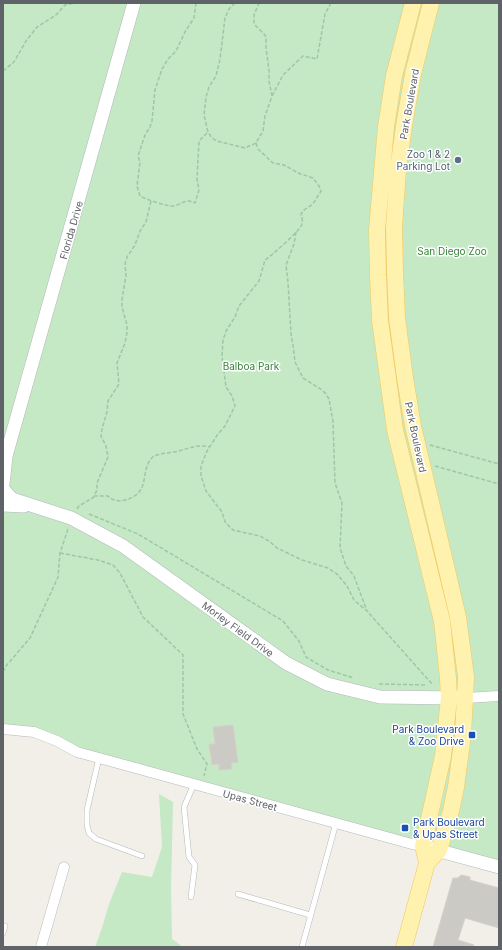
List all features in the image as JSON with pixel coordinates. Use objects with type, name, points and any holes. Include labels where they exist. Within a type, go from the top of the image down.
[{"type":"main road","name":"Park Boulevard","points":[[404,947],[426,863],[423,846],[443,756],[449,698],[442,621],[394,430],[380,320],[378,230],[386,127],[394,76],[413,3]]},
{"type":"main road","name":"Park Boulevard","points":[[426,863],[439,850],[451,811],[456,788],[463,735],[466,677],[458,617],[413,426],[404,378],[397,318],[394,227],[398,170],[413,74],[431,3]]},
{"type":"street","name":"Florida Drive","points":[[3,491],[5,458],[134,3]]},
{"type":"street","name":"Morley Field Drive","points":[[3,491],[12,499],[29,505],[73,515],[123,546],[286,663],[327,684],[380,697],[465,698]]},
{"type":"street","name":"Morley Field Drive","points":[[3,505],[29,505]]},
{"type":"street","points":[[465,698],[499,696]]},
{"type":"street","name":"Upas Street","points":[[3,729],[34,732],[57,741],[77,752],[499,867]]},
{"type":"street","points":[[41,947],[64,867]]},
{"type":"lane","points":[[99,758],[87,810],[87,825],[89,833],[96,839],[142,856]]},
{"type":"lane","points":[[191,897],[195,865],[189,857],[184,808],[198,786]]},
{"type":"lane","points":[[302,947],[336,823]]},
{"type":"lane","points":[[238,894],[310,915]]},
{"type":"lane","points":[[3,934],[6,926]]},
{"type":"path","points":[[3,71],[14,62],[26,41],[37,27],[56,15],[65,5],[76,3]]},
{"type":"path","points":[[196,3],[195,16],[176,51],[168,59],[160,75],[154,94],[151,125],[145,135],[138,158],[140,164],[137,188],[140,196],[151,201],[171,206],[180,204],[185,200],[195,203],[200,190],[197,178],[199,141],[208,132]]},
{"type":"path","points":[[235,3],[229,9],[225,18],[220,59],[216,76],[209,87],[206,97],[204,115],[208,132],[217,141],[245,148],[256,143],[263,131],[265,116],[272,96],[283,75],[303,56],[317,59],[325,14],[331,3]]},
{"type":"path","points":[[259,3],[254,15],[254,23],[266,37],[269,81],[272,96]]},
{"type":"path","points":[[3,68],[8,67]]},
{"type":"path","points":[[256,143],[258,149],[273,163],[284,165],[298,173],[313,178],[321,191],[313,204],[301,214],[302,224],[300,229],[274,254],[265,260],[259,281],[239,306],[235,317],[226,331],[223,340],[223,366],[226,387],[232,396],[235,406],[225,426],[204,456],[201,466],[201,476],[206,491],[222,512],[226,522],[233,530],[260,536],[277,548],[302,560],[328,568],[340,577],[347,586],[354,600],[367,611],[434,686],[374,684]]},
{"type":"path","points":[[3,672],[6,666],[30,638],[58,577],[60,553],[73,515],[79,506],[94,496],[97,490],[97,483],[108,457],[102,436],[102,429],[108,401],[119,384],[116,363],[125,343],[128,325],[122,307],[126,275],[125,264],[127,257],[135,245],[146,222],[151,201]]},
{"type":"path","points":[[296,232],[294,244],[286,265],[291,334],[295,362],[303,378],[322,390],[329,400],[333,422],[335,483],[342,503],[340,548],[346,566],[354,576],[367,611]]},
{"type":"path","points":[[428,444],[499,464]]},
{"type":"path","points":[[94,496],[108,496],[111,499],[118,501],[129,499],[142,489],[150,458],[192,446],[210,447]]},
{"type":"path","points":[[433,466],[499,484]]},
{"type":"path","points":[[73,515],[91,514],[138,534],[283,621],[299,641],[306,657],[328,670],[358,679]]},
{"type":"path","points":[[60,553],[98,560],[113,565],[120,573],[143,617],[183,655],[183,714],[197,749],[207,764],[198,786]]},
{"type":"green space","name":"Balboa Park","points":[[3,3],[499,3],[499,865],[3,728]]},
{"type":"green space","points":[[159,794],[173,802],[171,888],[172,939],[183,947],[95,947],[109,904],[122,872],[152,877],[162,847]]},
{"type":"building","points":[[233,725],[238,762],[231,763],[232,769],[219,770],[219,764],[212,765],[209,744],[215,744],[213,727]]},
{"type":"building","points":[[461,875],[470,877],[470,880],[499,888],[499,928],[465,918],[458,940],[474,945],[473,947],[433,947],[453,878],[458,878]]},
{"type":"place","name":"Zoo 1 & 2 Parking Lot","points":[[458,160]]},
{"type":"place","name":"Park Boulevard & Zoo Drive","points":[[472,735]]},
{"type":"place","name":"Park Boulevard & Upas Street","points":[[405,828]]},
{"type":"park label","name":"San Diego Zoo","points":[[452,251]]}]
